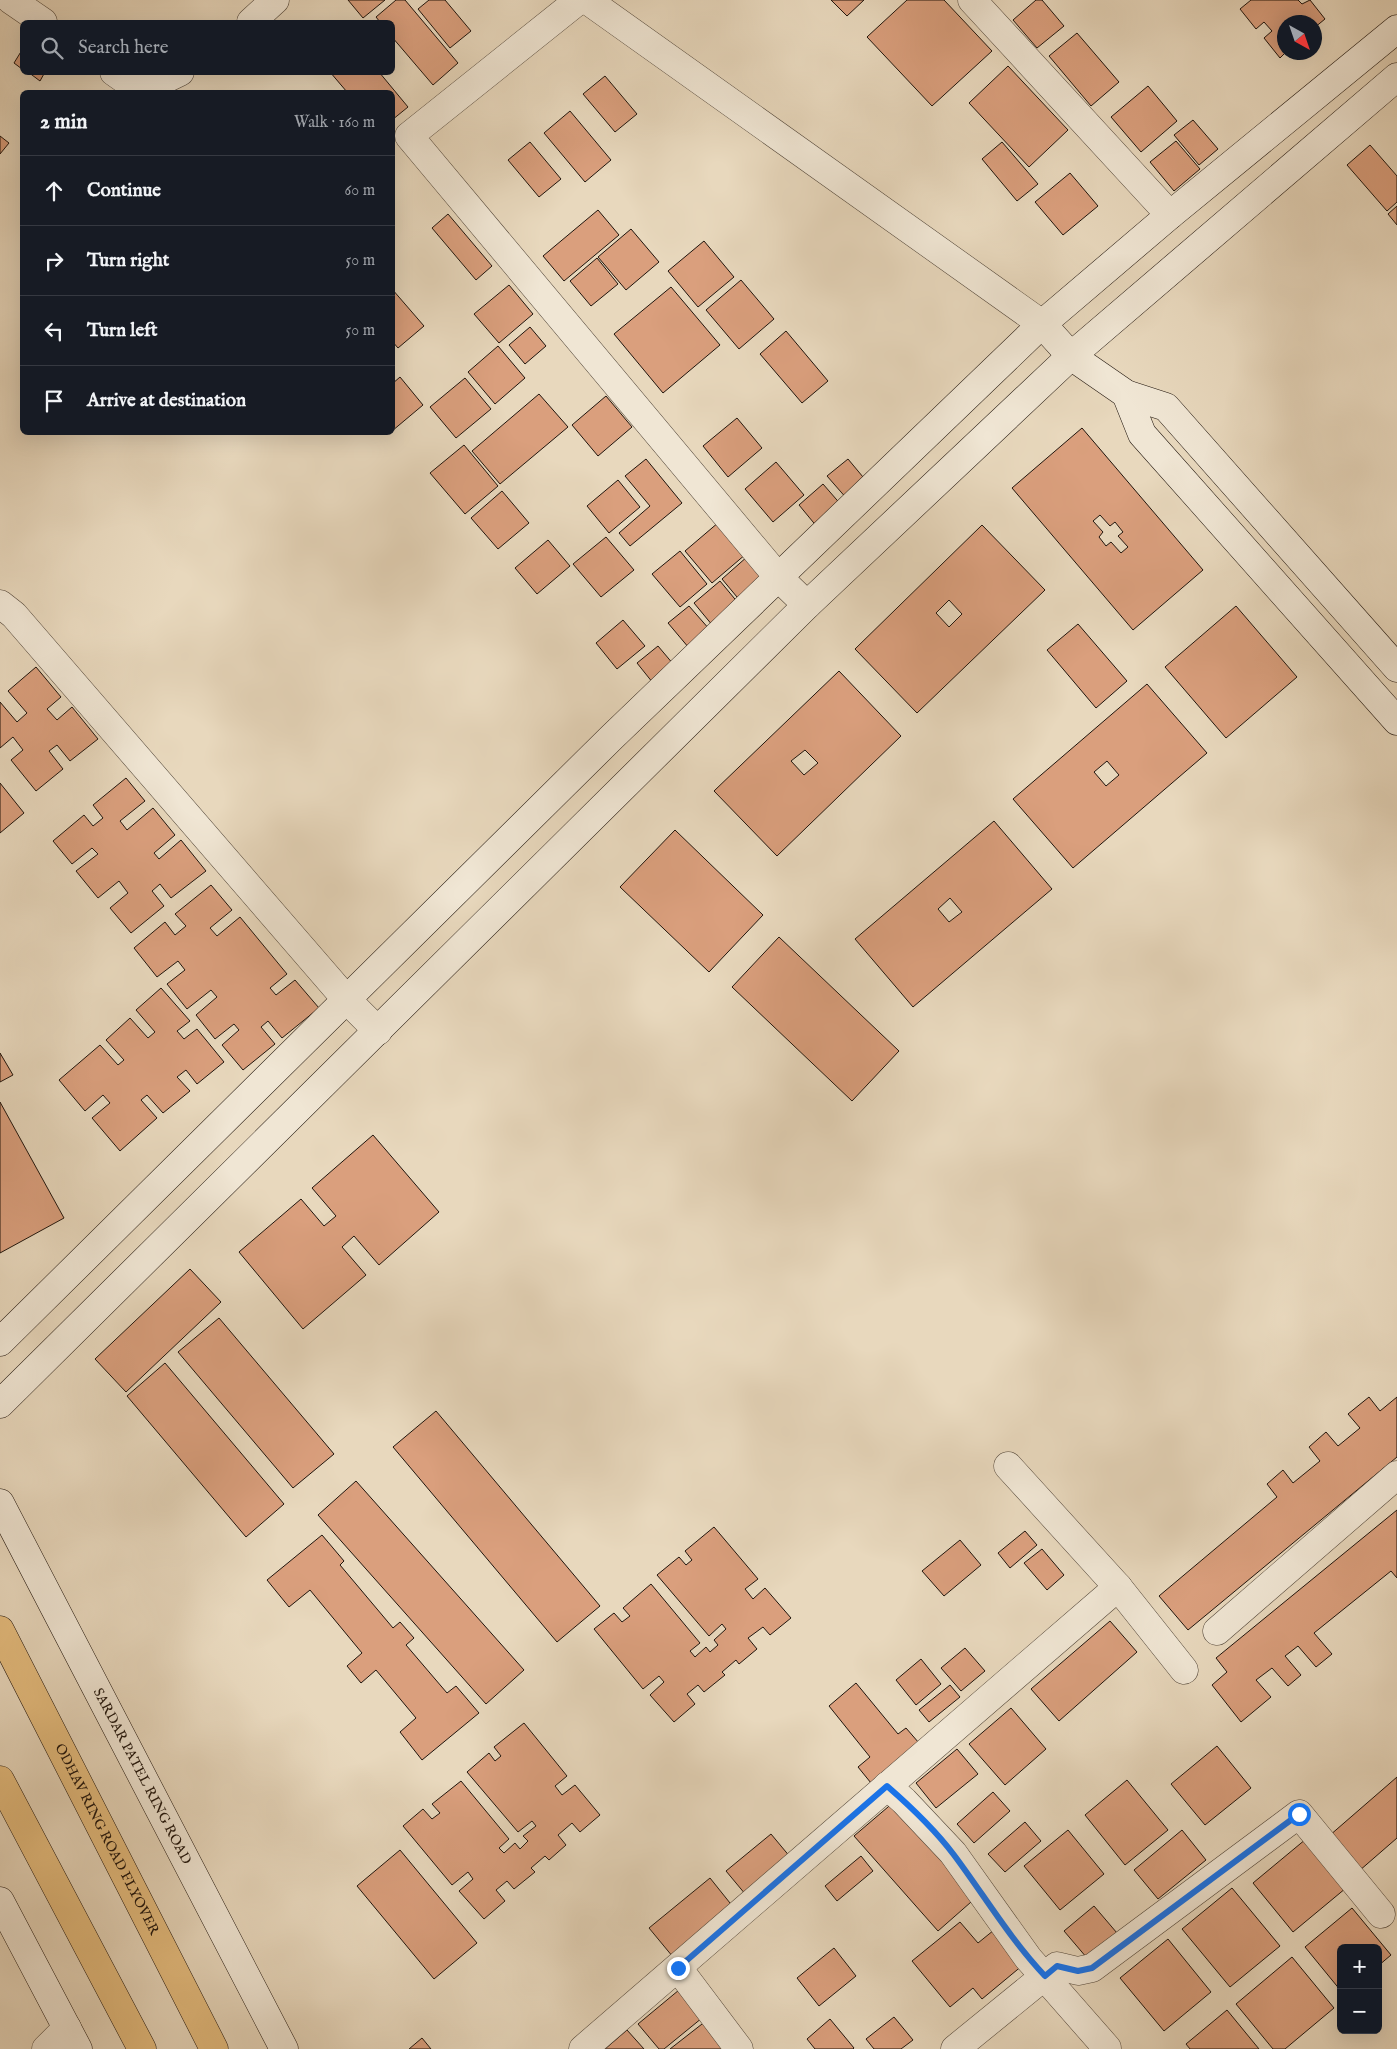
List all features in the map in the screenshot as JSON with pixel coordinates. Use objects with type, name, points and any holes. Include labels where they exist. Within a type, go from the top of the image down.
[{"type":"highway","name":"ODHAV RING ROAD FLYOVER","points":[[0,1630],[214,2049]]},
{"type":"highway","points":[[0,1780],[142,2049]]},
{"type":"street","points":[[11,0],[40,20]]},
{"type":"street","points":[[253,20],[276,0]]},
{"type":"street","points":[[579,0],[409,136],[778,577],[807,606]]},
{"type":"street","points":[[588,0],[1042,324],[1071,356],[1126,394],[1166,407],[1397,668]]},
{"type":"street","points":[[972,0],[1170,215]]},
{"type":"street","points":[[0,1342],[611,738],[1042,324],[1170,215],[1397,29]]},
{"type":"street","points":[[118,75],[140,90]]},
{"type":"street","points":[[143,90],[174,75]]},
{"type":"street","points":[[0,1404],[807,606],[1071,356],[1397,78]]},
{"type":"street","points":[[1126,394],[1142,434],[1397,721]]},
{"type":"street","points":[[0,604],[14,615],[346,998],[378,1030]]},
{"type":"street","points":[[1008,1466],[1118,1587],[1184,1670]]},
{"type":"street","points":[[1217,1631],[1397,1475]]},
{"type":"street","name":"SARDAR PATEL RING ROAD","points":[[0,1503],[284,2049]]},
{"type":"street","points":[[582,2049],[1118,1587]]},
{"type":"street","points":[[887,1786],[904,1801],[953,1853],[1028,1958],[1107,2048]]},
{"type":"street","points":[[955,2049],[1057,1966],[1078,1971],[1092,1968],[1299,1814],[1381,1914]]},
{"type":"street","points":[[0,1901],[72,2038],[46,2049]]},
{"type":"street","points":[[678,1968],[739,2049]]},
{"type":"building","points":[[348,0],[385,0],[363,18]]},
{"type":"building","points":[[396,0],[405,0],[458,63],[433,85],[395,41],[395,20],[378,20],[376,17]]},
{"type":"building","points":[[429,0],[445,0],[471,31],[450,48],[418,9]]},
{"type":"building","points":[[831,0],[864,0],[847,16]]},
{"type":"building","points":[[907,0],[944,0],[992,51],[932,106],[867,37]]},
{"type":"building","points":[[1036,0],[1042,0],[1064,26],[1037,48],[1013,20]]},
{"type":"building","points":[[1251,0],[1298,0],[1302,4],[1310,0],[1322,15],[1277,15],[1277,54],[1264,38],[1272,31],[1264,22],[1256,29],[1240,9]]},
{"type":"building","points":[[1077,33],[1119,82],[1091,106],[1049,56]]},
{"type":"building","points":[[20,53],[20,68],[14,63]]},
{"type":"building","points":[[1008,66],[1068,130],[1029,167],[969,103]]},
{"type":"building","points":[[32,75],[43,75],[40,81]]},
{"type":"building","points":[[333,75],[381,75],[394,90],[345,90]]},
{"type":"building","points":[[605,76],[637,114],[615,132],[583,94]]},
{"type":"building","points":[[1148,86],[1177,121],[1141,152],[1111,117]]},
{"type":"building","points":[[395,91],[408,107],[395,118]]},
{"type":"building","points":[[570,111],[611,160],[585,182],[544,133]]},
{"type":"building","points":[[1193,120],[1218,149],[1199,165],[1174,135]]},
{"type":"building","points":[[0,136],[9,143],[0,154]]},
{"type":"building","points":[[1176,141],[1200,169],[1174,191],[1150,162]]},
{"type":"building","points":[[530,142],[561,179],[539,197],[508,160]]},
{"type":"building","points":[[1002,142],[1038,184],[1017,201],[982,159]]},
{"type":"building","points":[[1370,145],[1397,176],[1397,202],[1387,211],[1347,165]]},
{"type":"building","points":[[1070,173],[1098,206],[1063,235],[1035,202]]},
{"type":"building","points":[[1397,206],[1397,225],[1388,214]]},
{"type":"building","points":[[598,210],[619,235],[564,281],[543,256]]},
{"type":"building","points":[[448,214],[492,266],[476,280],[432,228]]},
{"type":"building","points":[[631,229],[659,262],[626,290],[598,257]]},
{"type":"building","points":[[704,241],[734,277],[698,307],[668,271]]},
{"type":"building","points":[[597,258],[618,284],[591,306],[570,281]]},
{"type":"building","points":[[741,280],[774,319],[739,349],[706,310]]},
{"type":"building","points":[[509,285],[533,314],[499,343],[474,314]]},
{"type":"building","points":[[671,287],[720,345],[663,393],[614,334]]},
{"type":"building","points":[[395,292],[424,326],[398,348],[395,344]]},
{"type":"building","points":[[530,327],[546,346],[525,364],[509,345]]},
{"type":"building","points":[[786,331],[828,381],[802,403],[760,354]]},
{"type":"building","points":[[498,346],[525,378],[495,404],[468,372]]},
{"type":"building","points":[[400,377],[423,405],[395,428],[395,381]]},
{"type":"building","points":[[465,378],[491,409],[456,438],[430,407]]},
{"type":"building","points":[[539,394],[568,427],[500,484],[472,451]]},
{"type":"building","points":[[606,396],[632,427],[598,456],[572,425]]},
{"type":"building","points":[[737,418],[762,448],[728,477],[703,446]]},
{"type":"building","points":[[1082,428],[1203,570],[1133,630],[1012,488]],"holes":[[[1100,515],[1110,526],[1115,522],[1123,532],[1118,536],[1128,547],[1121,553],[1111,542],[1106,546],[1099,537],[1103,532],[1093,521]]]},
{"type":"building","points":[[464,445],[498,486],[465,514],[430,473]]},
{"type":"building","points":[[646,459],[682,503],[630,546],[619,533],[650,506],[625,476]]},
{"type":"building","points":[[848,459],[868,483],[848,500],[827,476]]},
{"type":"building","points":[[776,462],[804,495],[773,522],[745,489]]},
{"type":"building","points":[[618,480],[640,507],[609,533],[587,506]]},
{"type":"building","points":[[823,484],[843,507],[818,528],[799,505]]},
{"type":"building","points":[[502,491],[529,523],[498,549],[471,518]]},
{"type":"building","points":[[719,522],[746,554],[712,583],[685,551]]},
{"type":"building","points":[[982,525],[1045,590],[917,713],[855,649]],"holes":[[[949,600],[962,614],[949,627],[936,613]]]},
{"type":"building","points":[[606,537],[634,570],[601,597],[573,564]]},
{"type":"building","points":[[548,540],[570,566],[537,594],[515,568]]},
{"type":"building","points":[[680,551],[707,584],[680,607],[652,574]]},
{"type":"building","points":[[748,556],[769,580],[742,603],[722,579]]},
{"type":"building","points":[[720,581],[739,604],[713,626],[694,603]]},
{"type":"building","points":[[689,606],[710,630],[689,648],[668,623]]},
{"type":"building","points":[[1236,606],[1297,677],[1226,738],[1165,667]]},
{"type":"building","points":[[623,620],[645,646],[617,669],[596,643]]},
{"type":"building","points":[[1078,624],[1127,681],[1096,708],[1047,650]]},
{"type":"building","points":[[658,646],[674,665],[653,683],[637,663]]},
{"type":"building","points":[[36,667],[61,697],[47,709],[57,720],[72,707],[98,739],[70,761],[57,745],[49,751],[63,769],[36,791],[11,760],[23,750],[13,737],[0,748],[0,702],[17,722],[27,713],[8,691]]},
{"type":"building","points":[[839,671],[901,736],[777,856],[714,791]],"holes":[[[805,750],[818,763],[804,775],[791,761]]]},
{"type":"building","points":[[1147,684],[1207,753],[1073,868],[1013,799]],"holes":[[[1107,761],[1119,775],[1106,786],[1094,772]]]},
{"type":"building","points":[[126,778],[145,801],[120,821],[127,830],[153,808],[175,835],[154,853],[159,859],[181,840],[206,871],[171,898],[160,884],[152,891],[164,906],[131,933],[110,908],[128,893],[119,881],[98,898],[76,871],[98,854],[92,848],[72,864],[53,841],[84,815],[93,826],[103,818],[93,805]]},
{"type":"building","points":[[0,783],[24,813],[0,833]]},
{"type":"building","points":[[994,821],[1052,889],[913,1007],[855,939]],"holes":[[[950,898],[962,912],[949,922],[938,909]]]},
{"type":"building","points":[[675,830],[763,915],[709,972],[620,887]]},
{"type":"building","points":[[211,885],[232,910],[210,928],[217,936],[240,917],[287,974],[270,988],[276,995],[295,980],[319,1008],[282,1038],[268,1021],[261,1027],[275,1044],[243,1070],[222,1045],[239,1030],[234,1024],[215,1039],[196,1015],[217,997],[211,990],[187,1009],[167,984],[185,970],[178,961],[157,977],[134,948],[165,922],[175,935],[186,926],[175,914]]},
{"type":"building","points":[[779,937],[899,1051],[852,1101],[732,987]]},
{"type":"building","points":[[161,988],[190,1021],[177,1031],[184,1039],[197,1029],[224,1062],[197,1084],[186,1070],[177,1077],[190,1091],[163,1113],[147,1095],[141,1100],[157,1118],[120,1151],[92,1118],[110,1103],[103,1095],[85,1111],[59,1080],[100,1045],[118,1065],[124,1060],[106,1040],[130,1018],[148,1038],[155,1032],[136,1010]]},
{"type":"building","points":[[0,1053],[13,1075],[0,1082]]},
{"type":"building","points":[[0,1102],[64,1218],[0,1253]]},
{"type":"building","points":[[373,1135],[439,1212],[379,1265],[354,1236],[342,1247],[366,1275],[303,1329],[239,1252],[301,1199],[324,1226],[336,1216],[312,1188]]},
{"type":"building","points":[[190,1269],[221,1302],[126,1392],[95,1359]]},
{"type":"building","points":[[219,1318],[334,1454],[293,1488],[178,1352]]},
{"type":"building","points":[[165,1363],[284,1504],[246,1537],[127,1396]]},
{"type":"building","points":[[1369,1397],[1380,1411],[1397,1397],[1397,1457],[1188,1630],[1159,1596],[1277,1497],[1267,1484],[1283,1470],[1293,1483],[1320,1461],[1309,1447],[1326,1432],[1338,1446],[1360,1428],[1348,1414]]},
{"type":"building","points":[[436,1411],[600,1606],[557,1642],[393,1447]]},
{"type":"building","points":[[356,1481],[524,1670],[486,1704],[318,1515]]},
{"type":"building","points":[[1397,1510],[1397,1578],[1391,1571],[1314,1633],[1332,1654],[1316,1667],[1298,1646],[1285,1656],[1301,1675],[1288,1686],[1272,1668],[1256,1680],[1271,1697],[1241,1722],[1212,1685],[1227,1672],[1216,1658]]},
{"type":"building","points":[[714,1527],[758,1579],[745,1589],[753,1599],[765,1588],[791,1618],[770,1635],[763,1627],[748,1638],[757,1649],[739,1664],[736,1660],[722,1672],[725,1675],[704,1692],[698,1685],[687,1694],[695,1704],[674,1722],[650,1695],[664,1682],[659,1676],[643,1689],[594,1629],[614,1613],[622,1622],[630,1616],[623,1608],[651,1584],[700,1643],[690,1651],[695,1657],[706,1647],[710,1652],[718,1645],[714,1640],[726,1629],[722,1624],[709,1636],[657,1575],[679,1557],[686,1565],[692,1560],[685,1551]]},
{"type":"building","points":[[1025,1531],[1037,1545],[1010,1568],[998,1553]]},
{"type":"building","points":[[322,1535],[344,1561],[340,1565],[393,1628],[400,1622],[414,1638],[406,1645],[447,1693],[456,1686],[479,1713],[422,1760],[400,1732],[416,1718],[376,1670],[361,1683],[347,1666],[362,1653],[310,1590],[289,1607],[267,1580]]},
{"type":"building","points":[[960,1540],[981,1565],[944,1596],[922,1571]]},
{"type":"building","points":[[1042,1549],[1064,1575],[1047,1590],[1024,1563]]},
{"type":"building","points":[[1110,1621],[1137,1652],[1059,1721],[1031,1689]]},
{"type":"building","points":[[965,1648],[985,1671],[961,1691],[941,1668]]},
{"type":"building","points":[[921,1659],[941,1684],[916,1705],[896,1680]]},
{"type":"building","points":[[856,1683],[898,1734],[906,1728],[919,1743],[871,1783],[858,1767],[870,1757],[829,1706]]},
{"type":"building","points":[[950,1685],[960,1697],[929,1722],[919,1710]]},
{"type":"building","points":[[1011,1708],[1046,1749],[1005,1785],[969,1744]]},
{"type":"building","points":[[524,1723],[567,1776],[555,1786],[562,1795],[575,1785],[600,1815],[580,1832],[572,1823],[558,1835],[566,1845],[549,1860],[545,1856],[531,1868],[535,1872],[514,1889],[507,1881],[496,1890],[505,1901],[484,1919],[459,1891],[473,1879],[468,1872],[452,1885],[403,1826],[423,1809],[432,1819],[440,1813],[432,1804],[461,1781],[509,1839],[499,1848],[504,1853],[515,1843],[520,1849],[528,1841],[523,1836],[536,1826],[532,1821],[518,1832],[467,1772],[489,1753],[495,1761],[501,1756],[494,1747]]},
{"type":"building","points":[[1217,1746],[1251,1788],[1205,1825],[1171,1784]]},
{"type":"building","points":[[957,1749],[978,1774],[936,1808],[916,1783]]},
{"type":"building","points":[[1397,1777],[1397,1838],[1359,1871],[1329,1836]]},
{"type":"building","points":[[1127,1780],[1168,1830],[1125,1865],[1085,1815]]},
{"type":"building","points":[[993,1792],[1010,1811],[974,1843],[957,1824]]},
{"type":"building","points":[[895,1801],[979,1895],[938,1931],[854,1836]]},
{"type":"building","points":[[1025,1822],[1041,1841],[1005,1872],[988,1854]]},
{"type":"building","points":[[1068,1830],[1104,1874],[1060,1910],[1024,1866]]},
{"type":"building","points":[[1182,1830],[1206,1860],[1158,1899],[1134,1870]]},
{"type":"building","points":[[771,1834],[791,1858],[746,1895],[726,1871]]},
{"type":"building","points":[[1306,1839],[1346,1888],[1293,1932],[1253,1883]]},
{"type":"building","points":[[400,1850],[477,1943],[434,1979],[357,1886]]},
{"type":"building","points":[[861,1856],[873,1871],[837,1901],[825,1886]]},
{"type":"building","points":[[710,1878],[734,1908],[673,1957],[649,1928]]},
{"type":"building","points":[[1232,1888],[1280,1946],[1230,1987],[1182,1929]]},
{"type":"building","points":[[1094,1906],[1117,1933],[1087,1958],[1064,1931]]},
{"type":"building","points":[[1352,1908],[1382,1944],[1337,1944],[1337,1986],[1305,1947]]},
{"type":"building","points":[[960,1922],[978,1943],[994,1930],[1023,1965],[982,1999],[973,1988],[950,2007],[912,1961]]},
{"type":"building","points":[[1168,1939],[1211,1992],[1164,2031],[1120,1978]]},
{"type":"building","points":[[1382,1944],[1391,1955],[1382,1963]]},
{"type":"building","points":[[834,1948],[856,1976],[819,2006],[797,1978]]},
{"type":"building","points":[[1292,1957],[1334,2008],[1285,2049],[1273,2049],[1236,2004]]},
{"type":"building","points":[[679,1990],[702,2018],[664,2049],[659,2049],[638,2024]]},
{"type":"building","points":[[1227,2010],[1259,2049],[1190,2049],[1186,2044]]},
{"type":"building","points":[[711,2017],[723,2049],[670,2049]]},
{"type":"building","points":[[894,2017],[913,2040],[901,2049],[874,2049],[866,2039]]},
{"type":"building","points":[[830,2019],[853,2049],[815,2049],[807,2039]]},
{"type":"building","points":[[627,2030],[644,2049],[605,2049]]},
{"type":"building","points":[[422,2038],[431,2049],[409,2049]]},
{"type":"route","points":[[678,1968],[887,1786],[904,1801],[953,1853],[1028,1958],[1045,1976],[1057,1966],[1078,1971],[1092,1968],[1299,1814]]}]
